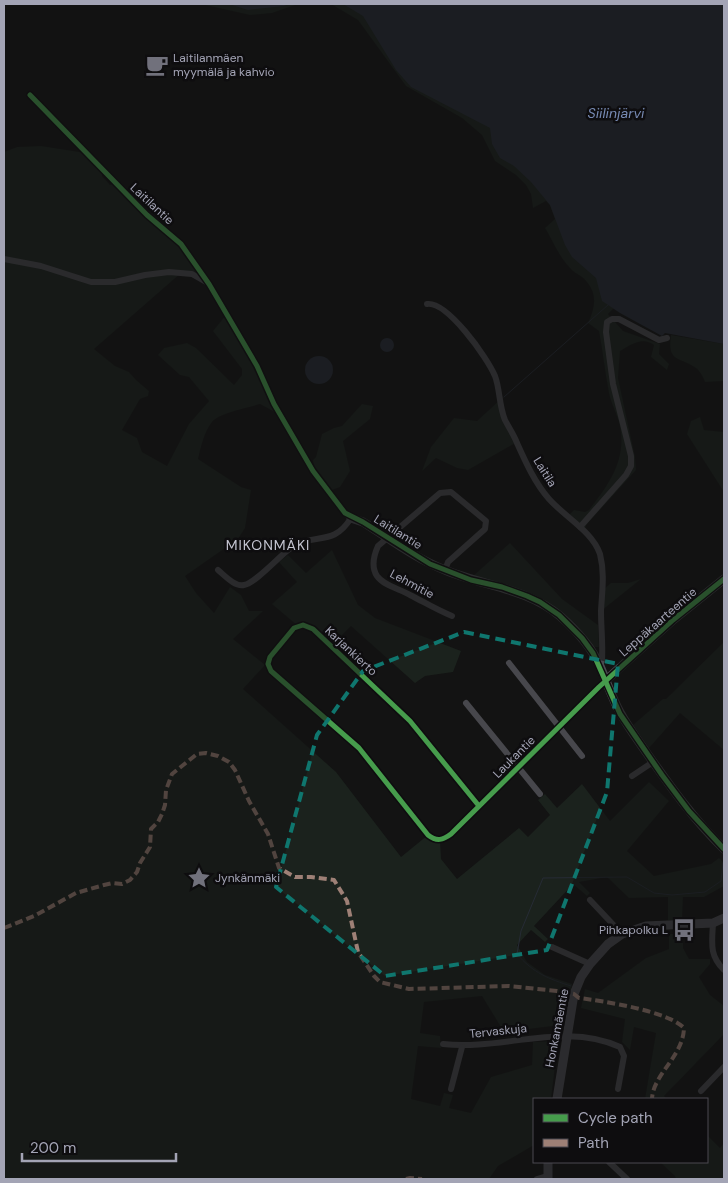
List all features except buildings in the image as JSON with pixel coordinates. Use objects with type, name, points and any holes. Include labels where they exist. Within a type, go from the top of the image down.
[{"type":"street","name":"Laitilantie","points":[[30,95],[146,215],[181,244],[209,284],[257,366],[274,404],[314,470],[345,513],[351,518],[363,522],[430,564],[471,580],[527,596],[559,615],[582,638],[600,666],[620,714],[653,762],[690,813],[724,849]]},
{"type":"street","points":[[4,259],[41,266],[91,282],[115,282],[145,275],[175,273],[192,274],[209,284]]},
{"type":"street","name":"Laitila","points":[[427,304],[432,303],[444,310],[481,351],[495,376],[504,418],[535,479],[561,512],[585,531],[593,540],[600,554],[604,573],[602,660],[600,666]]},
{"type":"street","points":[[580,527],[626,475],[631,466],[631,456],[613,384],[606,332],[608,322],[612,318],[619,319],[659,340],[667,338]]},
{"type":"street","points":[[388,538],[440,492],[451,492],[486,521],[485,529],[448,562],[444,570]]},
{"type":"street","points":[[218,570],[236,584],[244,585],[253,581],[277,558],[292,547],[301,542],[334,535],[346,526],[351,518]]},
{"type":"street","name":"Lehmitie","points":[[388,538],[378,546],[374,554],[373,562],[378,577],[382,582],[411,595],[432,608],[452,616]]},
{"type":"street","name":"Leppäkaarteentie","points":[[605,681],[673,620],[724,579]]},
{"type":"street","name":"Karjankierto","points":[[434,840],[359,748],[271,671],[268,664],[270,657],[294,628],[303,625],[313,629],[410,720],[479,806]]},
{"type":"street","points":[[509,663],[582,756]]},
{"type":"street","name":"Laukantie","points":[[434,840],[440,840],[451,834],[605,681]]},
{"type":"street","points":[[466,703],[540,794]]},
{"type":"street","points":[[632,776],[653,762]]},
{"type":"street","points":[[590,900],[622,934]]},
{"type":"street","name":"Honkamäentie","points":[[557,1098],[574,994],[581,977],[608,944],[622,934],[646,926],[713,923],[724,918]]},
{"type":"street","points":[[713,923],[712,951],[718,964],[724,970]]},
{"type":"street","points":[[552,947],[590,964]]},
{"type":"street","name":"Tervaskuja","points":[[443,1044],[462,1046],[566,1035],[612,1043],[620,1047],[624,1056],[618,1089]]},
{"type":"street","name":"Tervaskuja","points":[[451,1089],[462,1046]]},
{"type":"street","points":[[702,1091],[724,1068]]},
{"type":"street","points":[[537,1179],[548,1178],[548,1163]]},
{"type":"street","points":[[610,1163],[627,1179]]},
{"type":"highlighted area","points":[[464,632],[618,664],[607,792],[547,950],[385,976],[276,887],[317,735],[363,671]]},
{"type":"shaded area","points":[[201,4],[298,4],[272,13],[250,15]]},
{"type":"shaded area","points":[[331,4],[394,4],[627,295],[608,314],[623,331],[660,344],[659,354],[669,364],[667,370],[651,357],[654,345],[650,342],[637,342],[620,351],[618,378],[635,457],[636,470],[586,525],[585,531],[569,515],[574,510],[585,512],[589,510],[610,480],[619,459],[621,447],[619,422],[609,393],[599,331],[588,323],[594,305],[591,288],[582,277],[566,264],[545,228],[555,219],[550,205],[546,201],[533,208],[531,194],[526,185],[516,175],[495,161],[482,135],[462,118],[406,86],[358,20]]},
{"type":"shaded area","points":[[41,146],[86,153],[103,170],[102,176],[110,185],[116,183],[181,244],[209,284],[181,273],[94,349],[115,366],[129,372],[149,391],[148,396],[140,399],[122,430],[137,438],[142,452],[167,466],[189,424],[209,401],[189,377],[180,375],[158,355],[164,348],[187,343],[196,348],[234,385],[242,375],[242,369],[213,331],[226,315],[282,416],[260,404],[221,416],[209,426],[198,459],[241,487],[251,490],[245,528],[238,539],[185,576],[196,593],[214,613],[230,587],[241,595],[249,611],[263,611],[233,639],[265,665],[243,689],[336,772],[401,857],[428,835],[440,840],[441,859],[457,879],[519,828],[528,837],[550,815],[538,800],[545,794],[557,808],[582,784],[610,821],[649,782],[669,801],[627,851],[654,876],[711,864],[719,858],[724,863],[724,886],[704,897],[683,897],[682,920],[668,920],[668,897],[629,898],[607,877],[579,882],[590,893],[587,896],[573,884],[534,926],[548,939],[545,942],[531,930],[517,945],[527,962],[545,975],[572,984],[561,1025],[504,1032],[482,996],[424,1002],[420,1033],[440,1036],[441,1048],[418,1046],[411,1099],[440,1106],[444,1093],[453,1095],[449,1108],[471,1113],[491,1077],[532,1065],[533,1042],[558,1041],[551,1098],[533,1098],[533,1146],[498,1166],[489,1179],[4,1179],[4,152],[17,147]]},
{"type":"shaded area","points":[[671,335],[724,344],[724,381],[705,382],[696,368],[676,358],[671,350]]},
{"type":"shaded area","points":[[501,399],[504,418],[517,442],[468,470],[457,468],[436,458],[422,471],[431,447],[454,418],[477,421]]},
{"type":"shaded area","points":[[362,404],[373,406],[370,419],[343,441],[350,471],[340,487],[332,490],[314,467],[313,460],[316,457],[322,434],[342,426]]},
{"type":"shaded area","points":[[700,417],[704,430],[724,432],[724,492],[687,434],[691,421]]},
{"type":"shaded area","points":[[510,543],[562,599],[598,625],[599,647],[593,647],[560,613],[473,576]]},
{"type":"shaded area","points":[[332,550],[358,605],[375,618],[461,651],[453,672],[425,676],[415,683],[351,626],[331,646],[313,629],[298,626],[272,604],[297,582],[279,562],[288,555],[306,573]]},
{"type":"shaded area","points":[[641,579],[601,611],[603,590],[611,583],[628,583]]},
{"type":"shaded area","points":[[724,642],[724,750],[680,713],[649,748],[633,725],[663,699],[666,699]]},
{"type":"shaded area","points":[[669,934],[683,934],[683,948],[689,959],[710,959],[710,964],[699,977],[710,995],[724,1006],[724,1034],[664,1096],[666,1098],[645,1098],[656,1033],[634,1027],[630,1050],[622,1042],[625,1019],[581,1008],[585,989],[598,993],[646,958],[669,949]]},
{"type":"shaded area","points":[[708,1136],[720,1148],[724,1143],[724,1179],[676,1179],[661,1163],[708,1163]]},
{"type":"water","points":[[229,4],[289,4],[248,10]]},
{"type":"water","name":"Siilinjärvi","points":[[343,4],[724,4],[724,344],[665,333],[662,336],[602,301],[596,278],[572,257],[565,245],[550,205],[531,182],[514,166],[500,158],[492,144],[490,128],[411,87],[396,70],[363,16]]},
{"type":"water","points":[[384,338],[390,338],[394,345],[390,352],[384,352],[380,348],[380,342]]},
{"type":"water","points":[[319,356],[329,360],[333,370],[329,380],[319,384],[309,380],[305,370],[309,360]]},
{"type":"waterway","points":[[504,397],[608,305]]},
{"type":"waterway","points":[[571,986],[542,974],[529,966],[517,954],[521,931],[543,878],[627,877],[654,893],[672,895],[705,892],[721,881],[723,863]]},
{"type":"marked path","points":[[4,928],[34,916],[76,893],[113,883],[122,884],[130,880],[137,872],[150,847],[151,829],[158,822],[162,814],[166,790],[172,774],[197,754],[206,753],[218,756],[229,762],[235,770],[249,801],[268,834],[279,868],[295,877],[334,880],[347,901],[358,952],[380,982],[409,989],[509,986],[557,991],[574,994],[579,998],[650,1012],[676,1022],[684,1028],[679,1048],[657,1081],[652,1098]]},
{"type":"marked path","points":[[406,1179],[422,1179]]},
{"type":"cycle path","points":[[30,95],[147,215],[181,244],[209,284],[257,366],[274,404],[313,471],[345,513],[363,522],[430,564],[471,580],[502,587],[527,596],[559,615],[582,638],[593,653],[620,714],[662,775],[689,811],[724,849]]},
{"type":"cycle path","points":[[479,806],[410,721],[313,629],[303,625],[294,628],[270,657],[268,664],[271,671],[359,748],[428,835],[434,839],[440,839],[451,834],[599,687],[673,620],[724,579]]},
{"type":"place","name":"Laitilanmäen myymälä ja kahvio","points":[[157,65]]},
{"type":"place","name":"Jynkänmäki","points":[[199,878]]},
{"type":"place","name":"Pihkapolku L","points":[[684,930]]},
{"type":"district","name":"MIKONMÄKI","points":[[268,545]]}]
